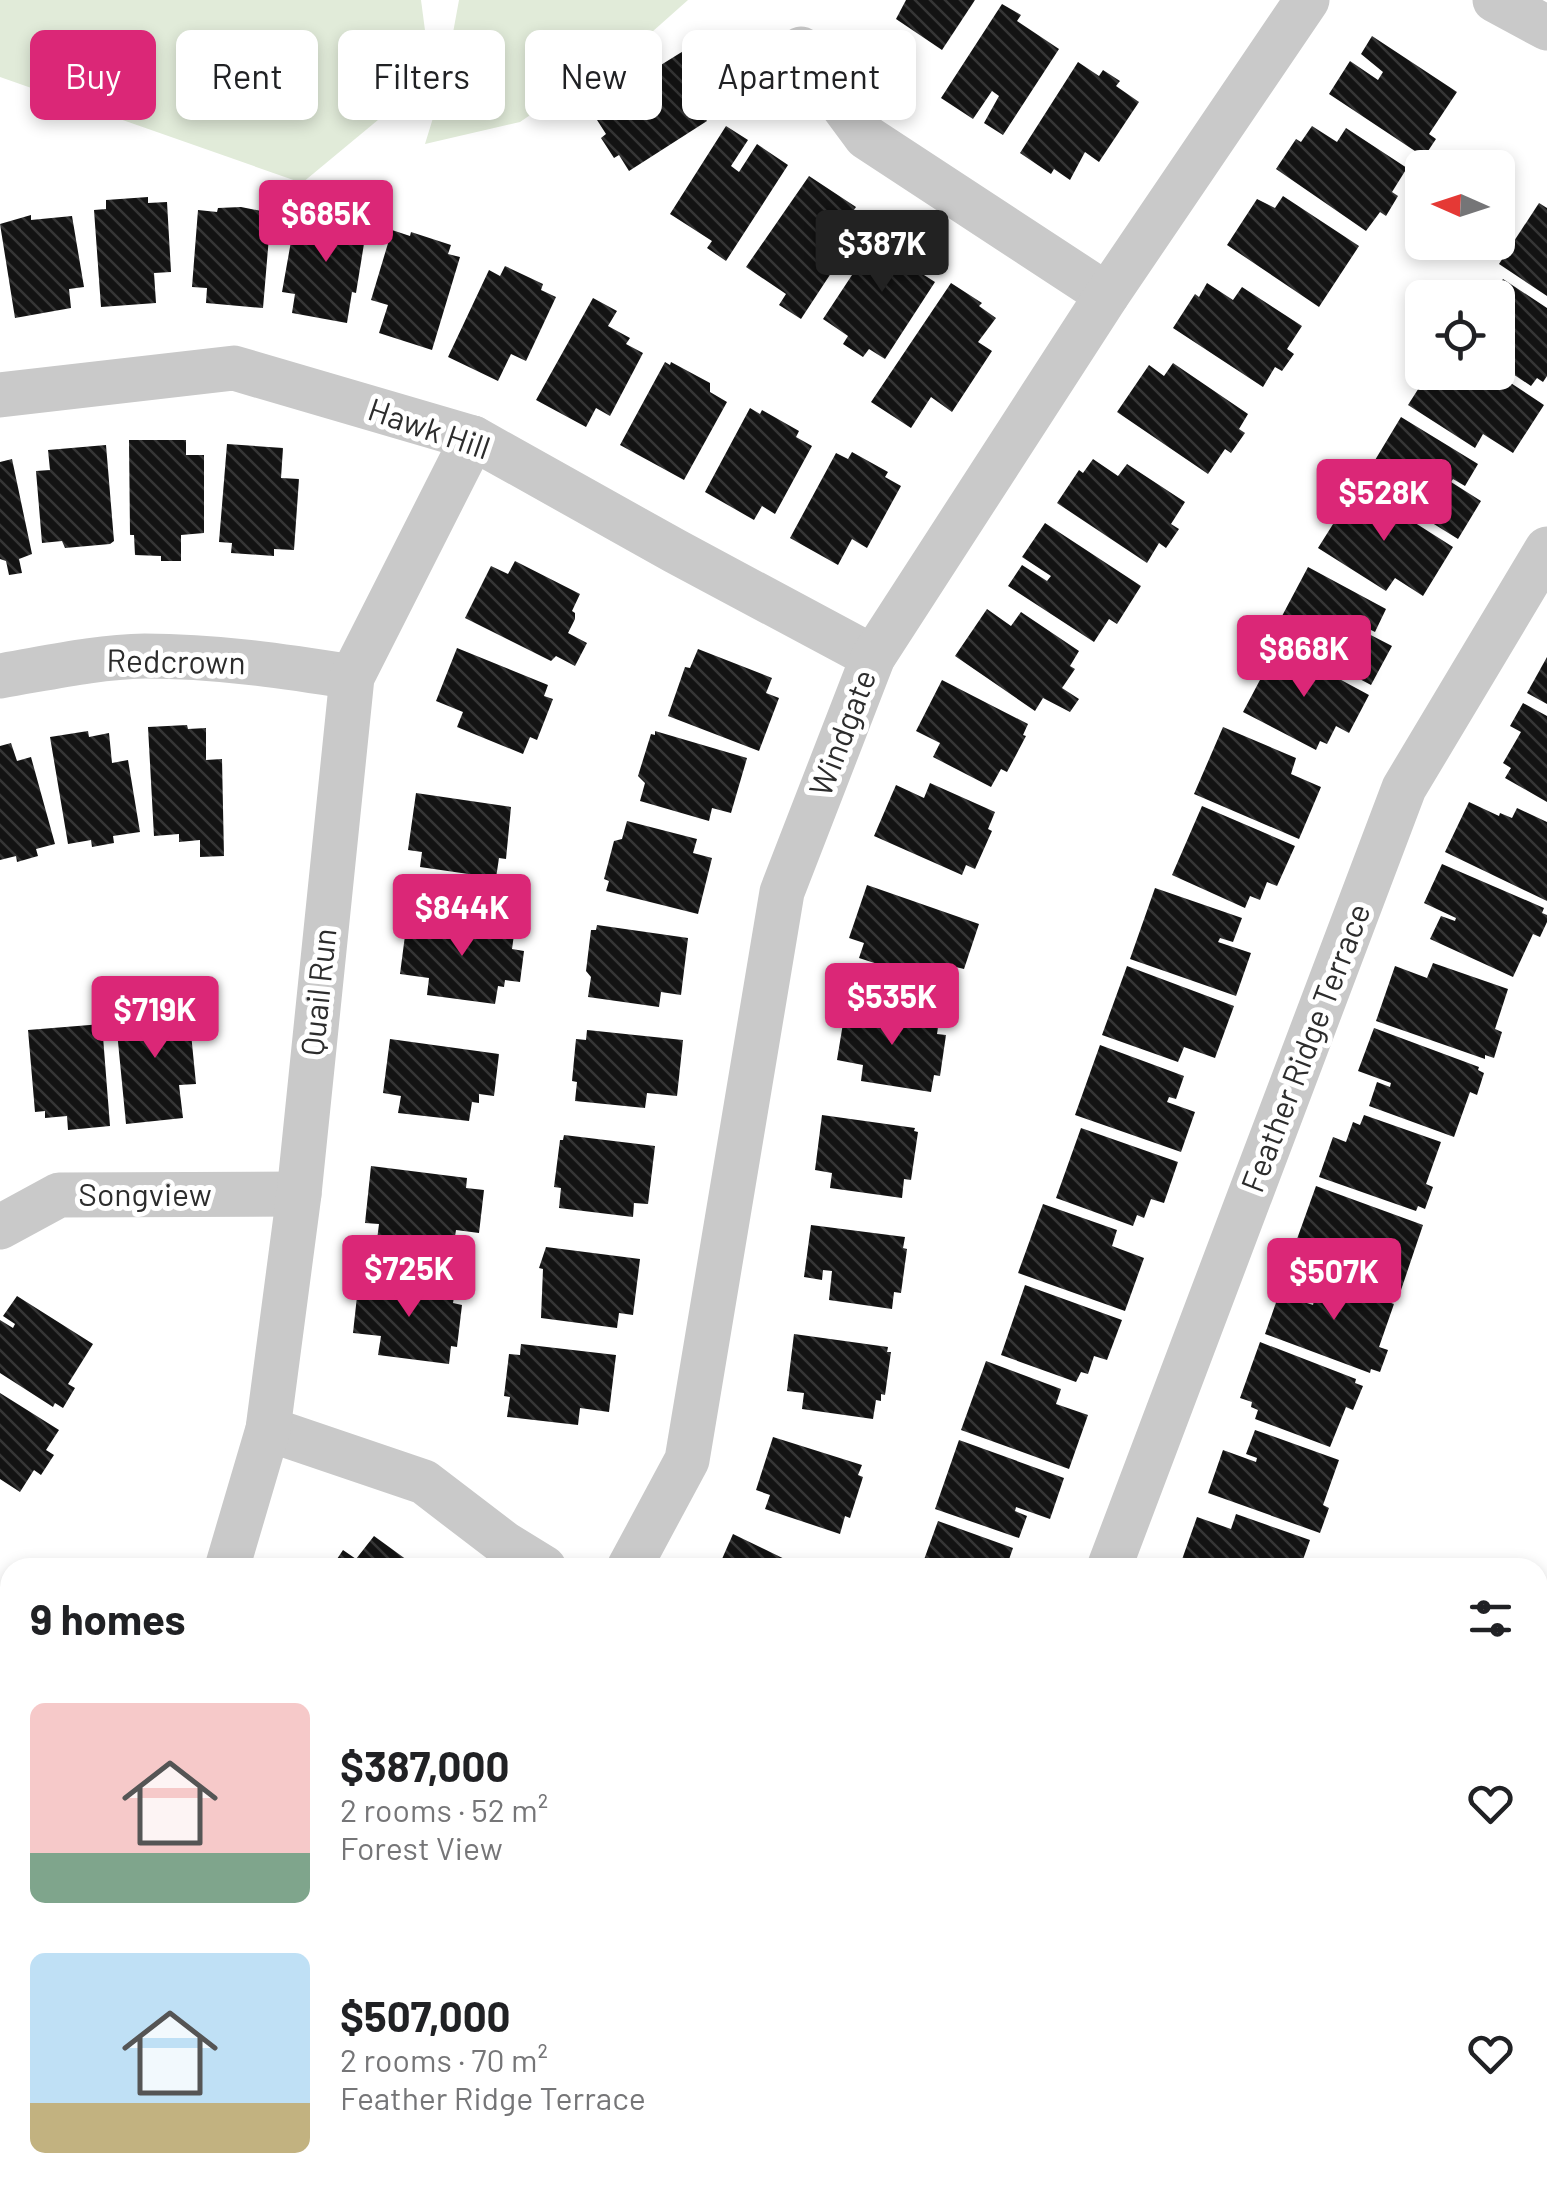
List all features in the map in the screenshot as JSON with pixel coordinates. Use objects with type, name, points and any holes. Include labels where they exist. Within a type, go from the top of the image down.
[{"type":"street","name":"Windgate","points":[[634,1558],[687,1460],[782,892],[872,657],[1107,295],[1307,0]]},
{"type":"street","points":[[1495,0],[1547,28]]},
{"type":"street","points":[[853,120],[866,137],[1107,295]]},
{"type":"street","name":"Hawk Hill","points":[[0,395],[234,368],[474,438],[872,657]]},
{"type":"street","name":"Quail Run","points":[[230,1558],[268,1429],[298,1194],[352,677],[474,438]]},
{"type":"street","name":"Feather Ridge Terrace","points":[[1113,1558],[1404,788],[1547,550]]},
{"type":"street","name":"Redcrown","points":[[0,676],[141,656],[216,659],[352,677]]},
{"type":"street","name":"Songview","points":[[0,1227],[59,1195],[298,1194]]},
{"type":"street","points":[[268,1429],[424,1482],[528,1558]]},
{"type":"green space","points":[[0,0],[421,0],[425,30],[338,30],[338,120],[378,120],[302,183],[123,120],[156,120],[156,30],[30,30],[30,88],[0,77]]},
{"type":"green space","points":[[459,0],[688,0],[654,30],[525,30],[525,119],[425,144],[432,120],[505,120],[505,30],[454,30]]},
{"type":"building","points":[[906,0],[975,0],[942,50],[896,19]]},
{"type":"building","points":[[1002,4],[1021,15],[1017,21],[1059,49],[1003,135],[984,123],[999,96],[992,91],[973,119],[941,98]]},
{"type":"building","points":[[1372,36],[1457,92],[1429,134],[1436,139],[1429,150],[1413,150],[1329,94],[1350,61],[1378,80],[1383,72],[1361,54]]},
{"type":"building","points":[[682,52],[682,120],[707,121],[629,171],[619,155],[614,158],[601,138],[606,134],[597,120],[662,120],[662,64]]},
{"type":"building","points":[[1078,62],[1099,76],[1103,70],[1120,81],[1116,86],[1139,102],[1099,162],[1085,152],[1070,180],[1054,169],[1051,174],[1020,153]]},
{"type":"building","points":[[726,126],[748,140],[731,166],[739,172],[757,144],[788,165],[726,261],[707,248],[712,241],[670,214]]},
{"type":"building","points":[[1312,126],[1337,142],[1346,128],[1405,167],[1392,192],[1398,196],[1386,216],[1380,212],[1366,231],[1276,169],[1296,139],[1301,142]]},
{"type":"building","points":[[809,176],[856,207],[845,223],[858,232],[801,319],[779,305],[786,294],[746,267]]},
{"type":"building","points":[[1283,196],[1359,246],[1319,307],[1227,245],[1257,199],[1275,208]]},
{"type":"building","points":[[148,197],[148,203],[167,202],[171,272],[154,273],[156,303],[101,307],[94,210],[106,209],[106,200]]},
{"type":"building","points":[[1539,203],[1547,208],[1547,296],[1499,264],[1502,260],[1515,260],[1515,240]]},
{"type":"building","points":[[241,207],[271,213],[263,308],[206,303],[207,288],[192,287],[198,210],[217,212],[218,208]]},
{"type":"building","points":[[337,207],[369,213],[347,323],[292,313],[295,294],[282,292],[295,219],[335,223]]},
{"type":"building","points":[[31,215],[31,220],[72,216],[84,287],[69,289],[71,308],[15,318],[0,224]]},
{"type":"building","points":[[885,225],[934,257],[924,275],[935,282],[885,359],[869,349],[863,357],[843,344],[848,336],[823,319]]},
{"type":"building","points":[[392,230],[451,245],[448,254],[460,257],[432,350],[379,333],[388,305],[371,300]]},
{"type":"building","points":[[505,266],[543,284],[541,290],[556,297],[526,361],[511,354],[498,381],[448,357],[489,270],[500,276]]},
{"type":"building","points":[[951,283],[982,303],[979,306],[996,318],[978,342],[992,351],[952,412],[931,397],[911,428],[871,402]]},
{"type":"building","points":[[1207,283],[1233,300],[1242,287],[1302,326],[1287,349],[1294,354],[1282,371],[1275,367],[1263,387],[1173,328]]},
{"type":"building","points":[[1515,287],[1547,308],[1547,376],[1543,382],[1537,378],[1531,386],[1515,375]]},
{"type":"building","points":[[593,298],[617,311],[608,326],[630,338],[626,344],[643,353],[610,416],[596,408],[586,427],[536,400]]},
{"type":"building","points":[[665,362],[710,383],[710,392],[727,402],[684,480],[620,445]]},
{"type":"building","points":[[1173,363],[1248,414],[1239,429],[1245,433],[1231,453],[1225,449],[1208,474],[1117,412],[1149,365],[1164,376]]},
{"type":"building","points":[[1515,386],[1544,405],[1513,453],[1483,434],[1475,448],[1408,405],[1418,390],[1515,390]]},
{"type":"building","points":[[750,408],[760,414],[762,410],[799,431],[796,437],[812,446],[775,514],[762,506],[754,520],[705,492]]},
{"type":"building","points":[[1401,417],[1478,464],[1465,486],[1453,479],[1451,482],[1481,501],[1458,539],[1363,480]]},
{"type":"building","points":[[129,440],[186,440],[186,455],[204,455],[204,533],[181,535],[181,561],[135,555],[134,535],[130,535]]},
{"type":"building","points":[[227,444],[283,448],[281,478],[299,479],[294,550],[274,549],[274,556],[231,553],[232,543],[219,542]]},
{"type":"building","points":[[106,445],[114,541],[65,548],[62,541],[42,543],[36,471],[50,470],[48,450]]},
{"type":"building","points":[[852,452],[888,472],[885,477],[901,486],[867,548],[852,539],[838,565],[790,538],[836,453],[848,459]]},
{"type":"building","points":[[12,459],[32,554],[19,559],[22,573],[9,575],[6,561],[0,559],[0,462]]},
{"type":"building","points":[[1093,459],[1118,476],[1127,464],[1185,502],[1171,524],[1179,529],[1166,548],[1159,543],[1147,563],[1057,503],[1079,470],[1083,473]]},
{"type":"building","points":[[1357,486],[1453,547],[1423,596],[1395,578],[1386,591],[1318,548]]},
{"type":"building","points":[[1045,523],[1141,586],[1117,624],[1109,619],[1094,642],[1008,586],[1022,565],[1047,581],[1051,576],[1022,557]]},
{"type":"building","points":[[515,561],[580,594],[568,633],[587,643],[575,666],[556,656],[551,661],[465,618],[491,566],[508,574]]},
{"type":"building","points":[[1308,567],[1386,609],[1375,632],[1363,626],[1361,630],[1392,646],[1371,685],[1273,633]]},
{"type":"building","points":[[987,609],[1011,626],[1021,612],[1079,651],[1070,666],[1075,669],[1062,688],[1079,699],[1070,712],[1043,698],[1035,711],[955,656]]},
{"type":"building","points":[[1278,646],[1369,695],[1349,733],[1336,726],[1327,744],[1320,741],[1316,750],[1243,712]]},
{"type":"building","points":[[457,648],[548,685],[544,696],[553,699],[537,740],[530,737],[523,754],[457,727],[463,712],[436,701]]},
{"type":"building","points":[[698,649],[772,678],[766,693],[779,698],[759,751],[668,716],[685,667],[690,668]]},
{"type":"building","points":[[1547,657],[1547,704],[1527,693]]},
{"type":"building","points":[[942,680],[1028,724],[1007,772],[1001,769],[991,787],[933,757],[940,743],[916,731]]},
{"type":"building","points":[[1523,703],[1547,716],[1547,802],[1505,778],[1511,768],[1503,763],[1521,732],[1510,726]]},
{"type":"building","points":[[187,725],[188,729],[206,728],[206,760],[222,759],[224,856],[200,857],[200,840],[179,842],[179,834],[154,836],[148,727]]},
{"type":"building","points":[[1223,727],[1296,758],[1291,774],[1321,787],[1299,839],[1194,794]]},
{"type":"building","points":[[88,731],[89,737],[109,733],[112,763],[128,760],[140,832],[113,836],[114,843],[92,847],[91,840],[68,844],[50,737]]},
{"type":"building","points":[[655,731],[747,758],[731,813],[712,808],[709,821],[640,801],[645,783],[638,776]]},
{"type":"building","points":[[11,743],[17,761],[31,757],[55,844],[36,849],[38,856],[17,862],[16,856],[0,860],[0,746]]},
{"type":"building","points":[[930,783],[995,812],[988,829],[992,831],[975,869],[966,865],[962,875],[874,836],[896,785],[924,798]]},
{"type":"building","points":[[416,793],[511,807],[506,859],[499,858],[496,878],[420,867],[422,852],[408,850]]},
{"type":"building","points":[[1469,802],[1512,818],[1517,808],[1547,822],[1547,901],[1445,852]]},
{"type":"building","points":[[1202,806],[1295,846],[1277,886],[1267,882],[1260,900],[1250,896],[1245,908],[1172,875]]},
{"type":"building","points":[[627,821],[697,839],[693,853],[712,858],[698,914],[606,891],[609,881],[604,879],[614,841],[622,839]]},
{"type":"building","points":[[1442,864],[1544,908],[1542,913],[1547,915],[1547,922],[1540,937],[1533,934],[1513,977],[1430,939],[1441,916],[1455,921],[1456,918],[1424,903]]},
{"type":"building","points":[[867,885],[979,924],[964,969],[939,963],[933,982],[859,958],[864,943],[849,938]]},
{"type":"building","points":[[1155,888],[1242,918],[1233,942],[1220,938],[1218,942],[1251,953],[1236,996],[1130,959]]},
{"type":"building","points":[[496,917],[516,920],[512,949],[524,951],[520,982],[505,980],[504,987],[498,986],[495,1004],[427,995],[429,978],[400,974],[407,920],[495,932]]},
{"type":"building","points":[[597,925],[688,938],[681,995],[661,992],[659,1007],[588,997],[591,977],[586,971],[591,930],[596,930]]},
{"type":"building","points":[[1433,963],[1508,989],[1495,1029],[1502,1032],[1494,1058],[1485,1055],[1485,1059],[1376,1021],[1395,966],[1427,978]]},
{"type":"building","points":[[1127,966],[1234,1006],[1215,1058],[1184,1047],[1178,1062],[1102,1035]]},
{"type":"building","points":[[188,1003],[196,1084],[179,1085],[183,1118],[126,1124],[115,1011]]},
{"type":"building","points":[[846,1005],[939,1021],[937,1034],[946,1035],[940,1076],[934,1075],[931,1092],[861,1081],[863,1065],[837,1060]]},
{"type":"building","points":[[102,1024],[110,1126],[68,1130],[67,1116],[45,1118],[45,1111],[35,1112],[28,1030]]},
{"type":"building","points":[[1374,1028],[1479,1067],[1484,1073],[1477,1095],[1470,1092],[1454,1137],[1369,1106],[1377,1082],[1390,1087],[1391,1083],[1358,1071]]},
{"type":"building","points":[[587,1030],[683,1040],[677,1096],[647,1093],[645,1108],[575,1101],[577,1082],[572,1081],[576,1039],[586,1040]]},
{"type":"building","points":[[390,1039],[499,1054],[494,1096],[479,1094],[479,1103],[472,1102],[469,1121],[398,1113],[401,1096],[383,1093]]},
{"type":"building","points":[[1100,1045],[1184,1076],[1176,1099],[1169,1097],[1167,1102],[1195,1112],[1181,1152],[1075,1115]]},
{"type":"building","points":[[822,1115],[915,1128],[918,1132],[911,1180],[904,1179],[902,1198],[830,1188],[832,1173],[815,1170]]},
{"type":"building","points":[[1364,1115],[1441,1142],[1426,1184],[1433,1187],[1425,1209],[1418,1206],[1416,1211],[1319,1177],[1333,1137],[1346,1142],[1353,1122],[1360,1125]]},
{"type":"building","points":[[1081,1128],[1178,1162],[1164,1203],[1151,1199],[1144,1218],[1137,1215],[1133,1226],[1056,1198]]},
{"type":"building","points":[[564,1135],[655,1146],[648,1204],[634,1203],[633,1217],[559,1208],[561,1188],[554,1187]]},
{"type":"building","points":[[371,1166],[467,1178],[466,1188],[484,1190],[479,1233],[456,1230],[453,1249],[377,1240],[379,1224],[365,1223]]},
{"type":"building","points":[[1316,1186],[1423,1225],[1400,1293],[1324,1266],[1329,1251],[1297,1239]]},
{"type":"building","points":[[1043,1204],[1117,1230],[1112,1246],[1144,1258],[1125,1311],[1018,1273]]},
{"type":"building","points":[[811,1225],[905,1237],[901,1293],[894,1292],[892,1309],[829,1300],[832,1271],[823,1270],[822,1280],[804,1277]]},
{"type":"building","points":[[546,1247],[640,1259],[633,1315],[619,1313],[617,1328],[541,1318],[543,1269],[539,1268]]},
{"type":"building","points":[[1309,1272],[1394,1304],[1379,1347],[1388,1350],[1380,1372],[1371,1369],[1370,1373],[1265,1334],[1279,1294],[1313,1305],[1314,1301],[1300,1296]]},
{"type":"building","points":[[359,1278],[455,1291],[453,1303],[462,1305],[457,1347],[451,1346],[449,1364],[378,1355],[381,1336],[353,1333]]},
{"type":"building","points":[[1025,1285],[1122,1320],[1107,1360],[1094,1356],[1088,1374],[1081,1372],[1076,1382],[1001,1355]]},
{"type":"building","points":[[17,1296],[93,1344],[68,1384],[75,1388],[63,1408],[55,1403],[53,1407],[0,1373],[0,1320],[13,1328],[15,1324],[3,1316]]},
{"type":"building","points":[[794,1334],[888,1347],[887,1352],[891,1352],[885,1395],[881,1394],[881,1401],[876,1400],[873,1419],[802,1409],[804,1393],[787,1391]]},
{"type":"building","points":[[1260,1342],[1356,1379],[1355,1383],[1363,1386],[1353,1410],[1346,1407],[1330,1447],[1255,1419],[1258,1410],[1251,1407],[1252,1402],[1240,1398]]},
{"type":"building","points":[[521,1344],[616,1355],[609,1412],[580,1408],[578,1425],[507,1417],[510,1397],[504,1396],[509,1354],[520,1355]]},
{"type":"building","points":[[986,1361],[1061,1389],[1056,1404],[1088,1415],[1069,1469],[961,1430]]},
{"type":"building","points":[[0,1393],[59,1430],[46,1450],[54,1455],[41,1475],[34,1470],[20,1492],[0,1479]]},
{"type":"building","points":[[1255,1430],[1339,1460],[1323,1505],[1329,1508],[1320,1533],[1208,1493],[1223,1450],[1256,1462],[1257,1458],[1246,1454]]},
{"type":"building","points":[[773,1437],[862,1465],[858,1475],[863,1477],[850,1518],[845,1516],[840,1534],[765,1509],[770,1495],[756,1490]]},
{"type":"building","points":[[959,1440],[1064,1478],[1050,1519],[1016,1507],[1015,1511],[1027,1516],[1019,1538],[935,1509]]},
{"type":"building","points":[[1236,1514],[1310,1540],[1304,1558],[1183,1558],[1197,1517],[1231,1529]]},
{"type":"building","points":[[938,1521],[1013,1548],[1010,1558],[925,1558]]},
{"type":"building","points":[[733,1534],[782,1558],[722,1558]]},
{"type":"building","points":[[374,1536],[404,1558],[357,1558]]},
{"type":"building","points":[[343,1550],[355,1558],[338,1558]]}]
